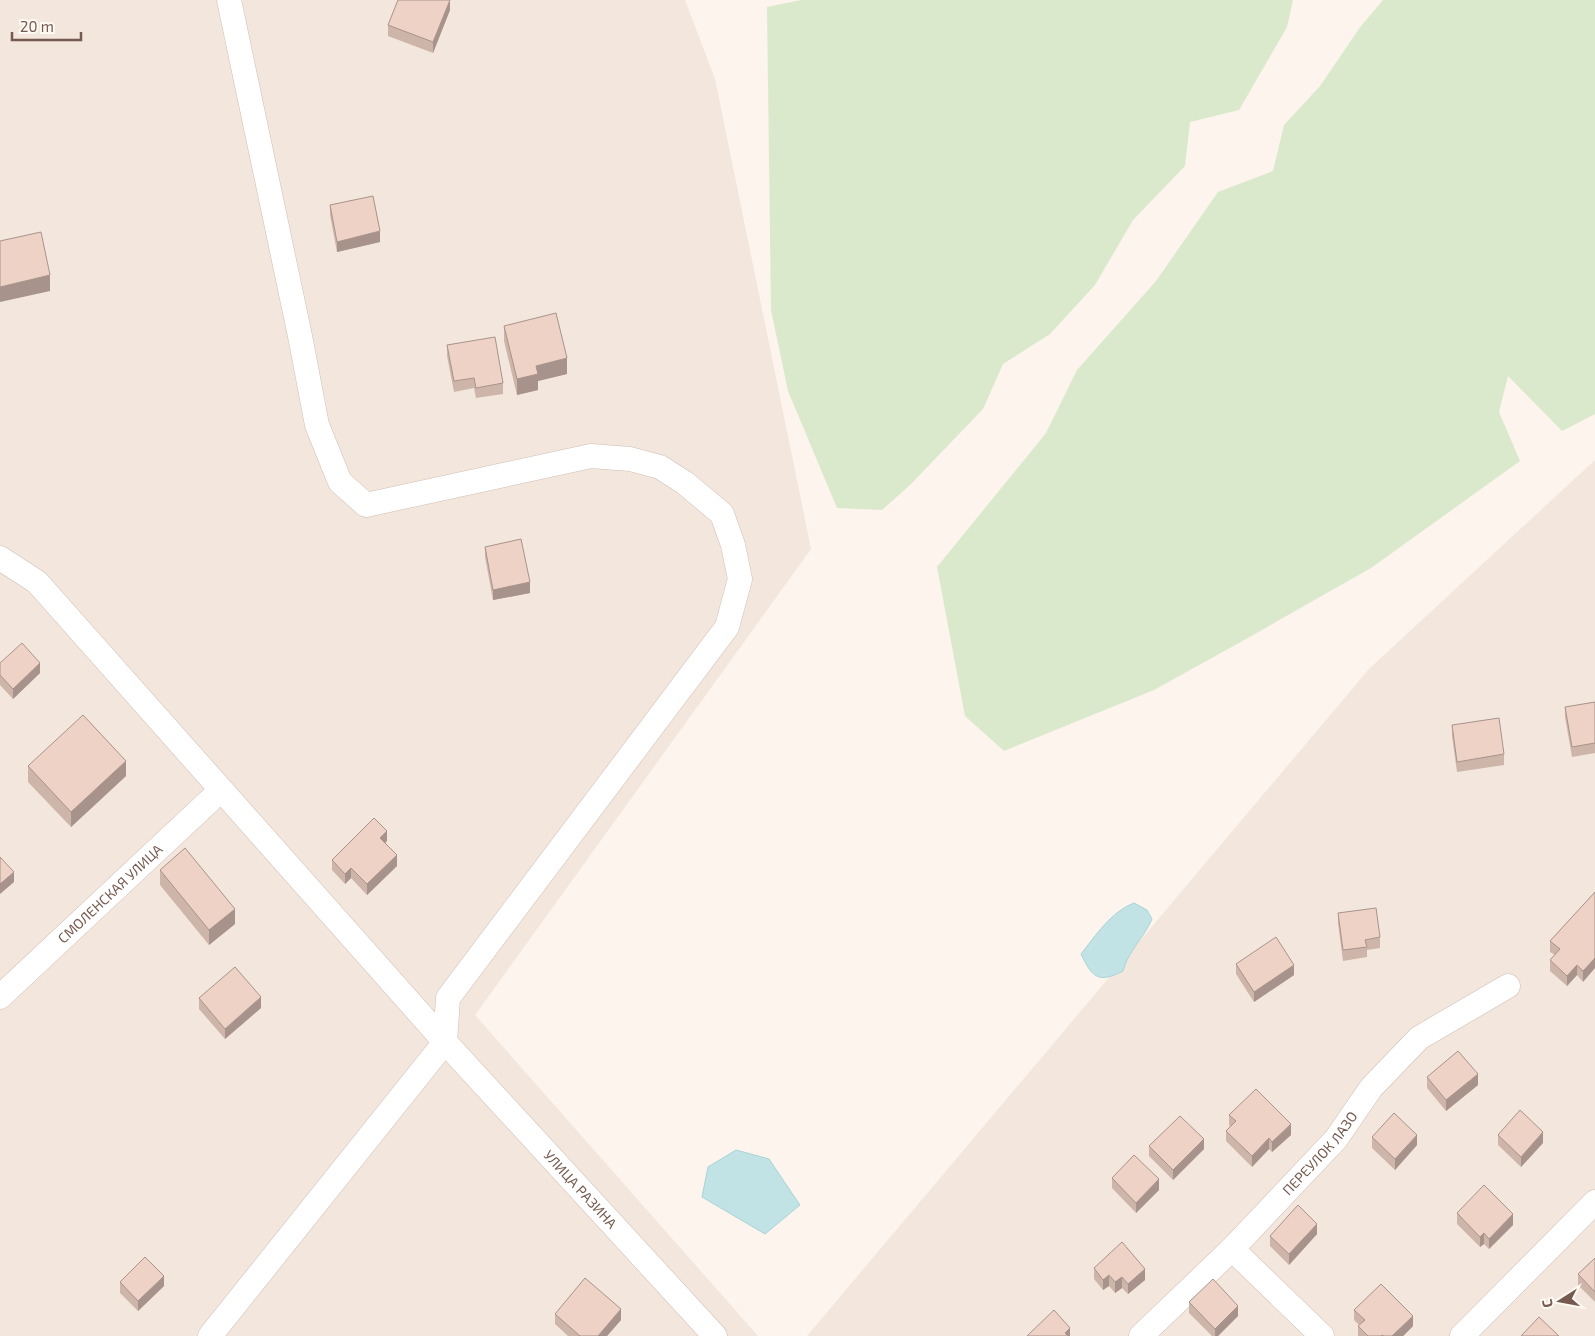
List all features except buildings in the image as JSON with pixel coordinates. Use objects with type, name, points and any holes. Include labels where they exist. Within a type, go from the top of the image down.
[{"type":"street","points":[[210,1336],[444,1042],[448,998],[727,628],[740,579],[722,514],[685,483],[660,467],[630,459],[591,456],[366,505],[340,482],[317,425],[300,336],[228,0]]},
{"type":"street","name":"УЛИЦА РАЗИНА","points":[[3,561],[37,582],[444,1042],[715,1336]]},
{"type":"street","name":"СМОЛЕНСКАЯ УЛИЦА","points":[[0,997],[222,790]]},
{"type":"street","name":"ПЕРЕУЛОК ЛАЗО","points":[[1141,1336],[1232,1249],[1336,1139],[1371,1088],[1419,1038],[1508,986]]},
{"type":"street","points":[[1462,1336],[1595,1202]]},
{"type":"street","points":[[1232,1249],[1322,1336]]},
{"type":"shaded area","points":[[0,0],[685,0],[715,79],[811,549],[475,1015],[758,1336],[0,1336]]},
{"type":"shaded area","points":[[1595,460],[1595,1336],[807,1336],[1369,669]]},
{"type":"green space","points":[[801,0],[1293,0],[1287,27],[1239,110],[1190,122],[1185,166],[1133,220],[1095,285],[1050,334],[1003,364],[983,409],[910,485],[882,510],[837,508],[788,391],[771,310],[767,7]]},
{"type":"green space","points":[[1383,0],[1595,0],[1595,414],[1562,431],[1508,376],[1499,412],[1520,461],[1371,568],[1246,639],[1154,690],[1004,751],[965,716],[937,567],[1046,433],[1077,370],[1156,281],[1218,192],[1273,171],[1284,125],[1320,86],[1361,26]]},
{"type":"water","points":[[1134,903],[1147,910],[1152,919],[1149,926],[1129,957],[1123,971],[1107,977],[1097,976],[1089,968],[1081,954],[1111,918]]},
{"type":"water","points":[[736,1150],[769,1159],[800,1205],[765,1234],[702,1197],[708,1167]]}]
